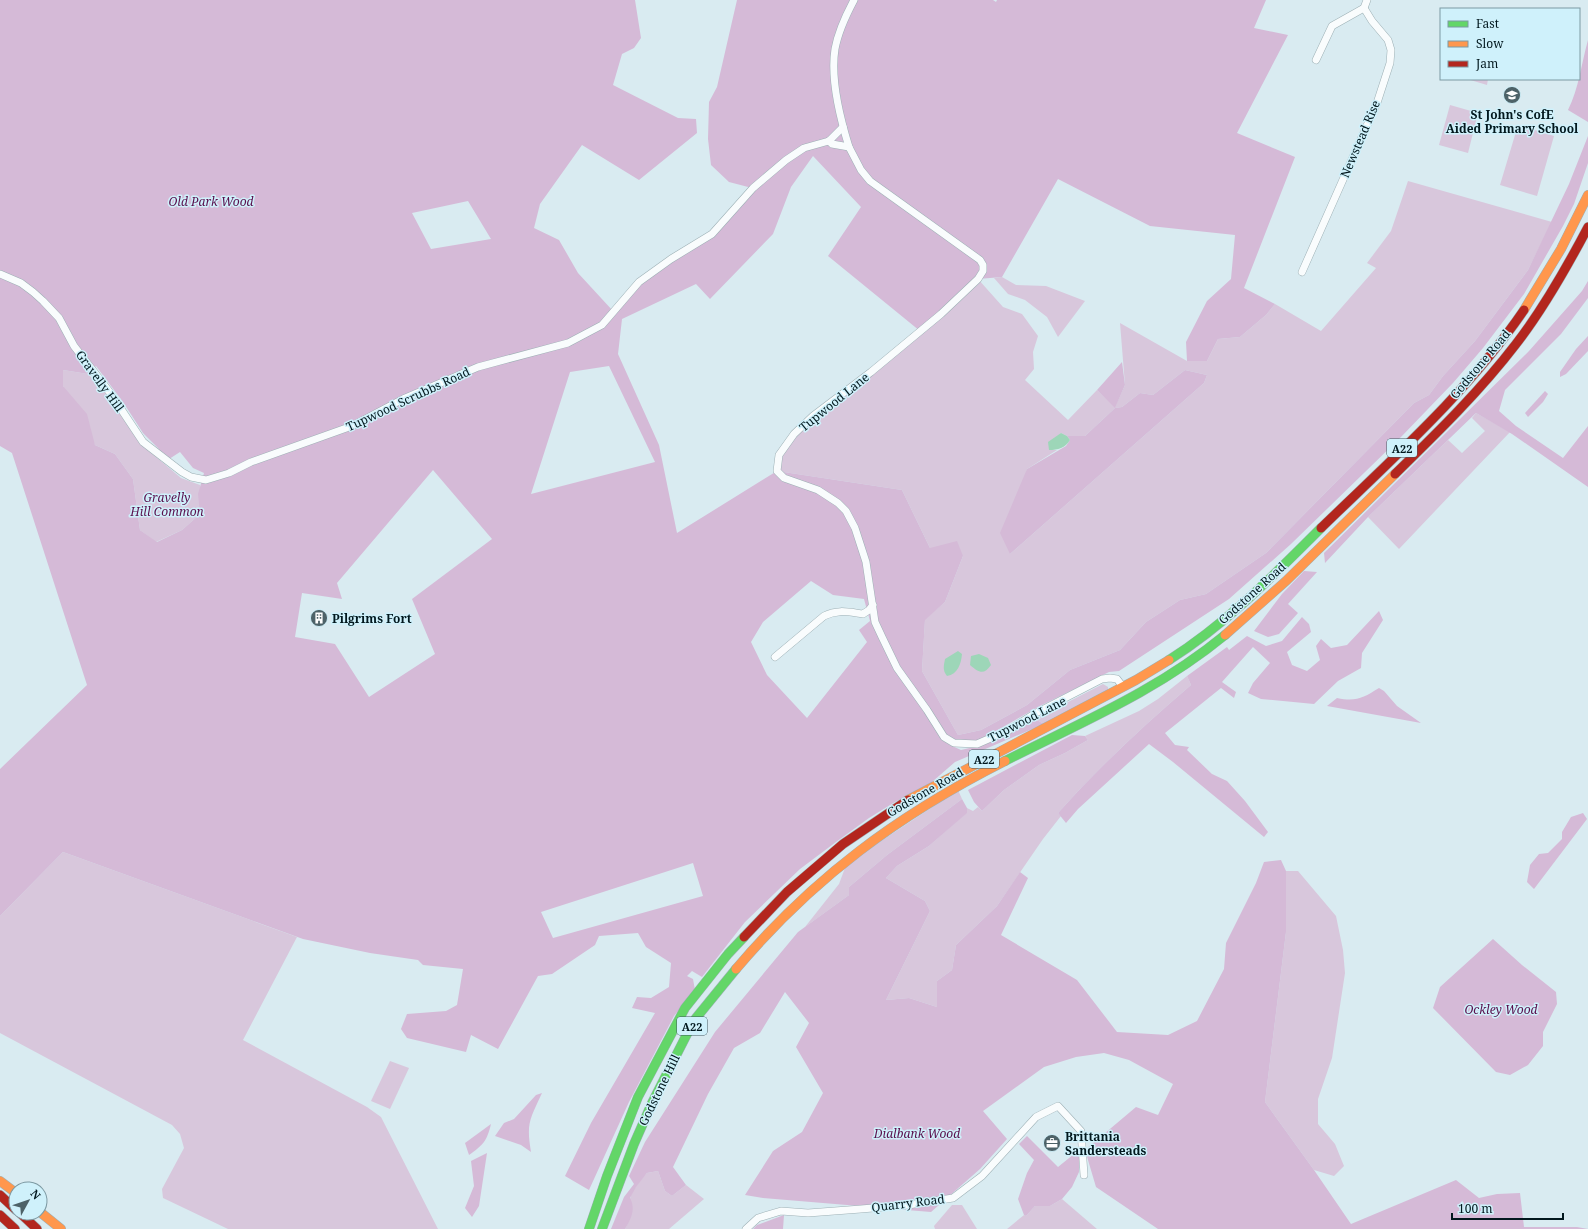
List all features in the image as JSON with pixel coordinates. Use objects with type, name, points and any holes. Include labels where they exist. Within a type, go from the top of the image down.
[{"type":"highway","name":"Godstone Road","points":[[810,873],[843,844],[912,797],[1123,687],[1168,661],[1224,620],[1269,579],[1432,418],[1482,364],[1511,328],[1555,262],[1588,195]]},
{"type":"highway","name":"Godstone Road","points":[[842,863],[871,840],[954,787],[1100,715],[1177,671],[1237,626],[1362,506],[1483,384],[1517,343],[1542,307],[1566,268],[1588,227]]},
{"type":"highway","name":"Godstone Hill","points":[[602,1229],[616,1184],[650,1108],[696,1018],[738,966],[790,910],[842,863]]},
{"type":"highway","name":"Godstone Hill","points":[[589,1229],[607,1176],[638,1097],[686,1008],[728,954],[787,892],[810,873]]},
{"type":"highway","points":[[0,1181],[8,1188]]},
{"type":"highway","points":[[0,1195],[8,1202]]},
{"type":"highway","points":[[0,1216],[15,1229]]},
{"type":"highway","points":[[48,1218],[61,1229]]},
{"type":"highway","points":[[28,1221],[37,1229]]},
{"type":"street","name":"Tupwood Lane","points":[[854,0],[841,30],[835,51],[837,102],[849,147],[861,170],[870,181],[976,257],[983,265],[983,271],[978,279],[941,314],[871,372],[812,416],[794,434],[779,454],[777,471],[784,478],[818,490],[838,503],[846,511],[855,528],[863,550],[870,580],[875,622],[896,668],[927,710],[944,737],[954,743],[977,744],[1009,730],[1036,713],[1102,679],[1117,679],[1123,687]]},
{"type":"street","points":[[1316,60],[1332,26],[1364,8],[1367,0]]},
{"type":"street","name":"Newstead Rise","points":[[1302,272],[1377,104],[1390,63],[1391,50],[1388,40],[1372,21],[1364,8]]},
{"type":"street","points":[[843,127],[829,141],[832,144],[849,147]]},
{"type":"street","name":"Tupwood Scrubbs Road","points":[[206,480],[229,473],[251,462],[352,426],[403,400],[478,367],[568,343],[602,325],[639,282],[671,259],[712,234],[753,188],[786,160],[804,148],[829,141]]},
{"type":"street","name":"Gravelly Hill","points":[[0,274],[21,283],[43,301],[59,318],[74,346],[110,394],[143,442],[182,472],[206,480]]},
{"type":"street","points":[[775,656],[824,616],[833,611],[847,611],[863,614],[873,605]]},
{"type":"street","name":"Quarry Road","points":[[746,1229],[758,1218],[781,1211],[808,1213],[861,1209],[908,1205],[953,1198],[982,1176],[1036,1116],[1058,1106],[1081,1130],[1084,1175]]},
{"type":"green space","name":"Old Park Wood","points":[[0,0],[635,0],[641,38],[634,48],[622,54],[613,85],[678,118],[696,119],[697,133],[639,180],[582,145],[540,204],[534,228],[559,240],[578,273],[613,311],[639,282],[712,234],[752,188],[729,182],[711,165],[708,139],[709,102],[717,87],[737,0],[993,0],[996,2],[997,0],[1266,0],[1254,28],[1288,35],[1237,133],[1295,157],[1244,288],[1275,304],[1266,315],[1240,337],[1218,339],[1207,361],[1187,361],[1186,342],[1207,301],[1231,279],[1235,235],[1150,226],[1058,179],[1002,277],[978,279],[920,331],[828,256],[861,207],[813,156],[791,187],[773,234],[710,299],[696,284],[622,319],[618,354],[659,445],[677,533],[777,471],[902,490],[930,548],[957,541],[963,556],[945,602],[925,620],[922,671],[958,735],[981,730],[1027,705],[1070,670],[1120,650],[1146,622],[1180,600],[1206,594],[1266,553],[1414,403],[1429,395],[1443,376],[1475,341],[1528,270],[1569,184],[1588,136],[1588,163],[1574,204],[1524,294],[1483,348],[1453,383],[1401,437],[1291,544],[1229,599],[1119,671],[1109,672],[1040,706],[978,741],[956,741],[947,735],[927,706],[939,735],[950,745],[961,750],[982,745],[1035,719],[1044,724],[955,762],[932,782],[869,818],[800,869],[745,922],[702,977],[692,971],[687,976],[693,979],[695,990],[674,1016],[629,1102],[589,1190],[565,1176],[591,1123],[655,1013],[632,1008],[637,997],[651,998],[669,987],[671,963],[646,947],[638,933],[599,936],[595,945],[552,974],[538,976],[498,1049],[471,1035],[466,1052],[407,1038],[401,1029],[407,1014],[446,1011],[457,1005],[463,969],[423,965],[418,960],[370,953],[303,939],[63,852],[0,916],[0,769],[87,685],[12,453],[0,446]],"holes":[[[468,201],[491,239],[431,249],[412,213]],[[96,366],[123,402],[143,433],[158,448],[166,461],[180,452],[193,468],[204,473],[198,494],[200,514],[182,530],[157,542],[140,530],[133,479],[115,454],[95,445],[87,414],[63,386],[63,370],[88,374]],[[609,366],[655,462],[531,494],[570,372]],[[433,470],[492,539],[412,599],[435,654],[369,697],[335,644],[295,637],[302,593],[342,599],[337,583]],[[811,581],[833,595],[864,599],[870,621],[859,630],[867,642],[807,718],[767,675],[751,642],[763,622]],[[693,863],[703,896],[553,938],[541,912]]]},
{"type":"green space","points":[[1588,40],[1588,122],[1568,110],[1572,102],[1578,80],[1580,80],[1580,73]]},
{"type":"green space","points":[[1470,80],[1488,80],[1487,85]]},
{"type":"green space","points":[[1450,105],[1478,113],[1468,153],[1439,145]]},
{"type":"green space","points":[[1518,125],[1554,136],[1537,196],[1500,185]]},
{"type":"green space","points":[[1408,181],[1552,222],[1528,270],[1475,341],[1443,376],[1429,395],[1414,403],[1266,553],[1206,594],[1180,600],[1146,622],[1120,650],[1070,670],[1027,705],[981,730],[958,735],[922,671],[925,619],[945,602],[963,556],[930,548],[902,490],[777,471],[779,455],[813,416],[920,331],[978,279],[1003,307],[1022,314],[1038,336],[1033,352],[1034,369],[1025,380],[1068,420],[1097,390],[1115,407],[1125,385],[1120,323],[1187,361],[1207,361],[1218,339],[1240,337],[1266,315],[1275,304],[1321,331],[1376,268],[1367,263],[1391,231]],"holes":[[[1185,370],[1207,375],[1204,383],[1010,554],[1027,469],[1057,450],[1049,450],[1061,433],[1067,436],[1085,436],[1115,408],[1122,407],[1140,393],[1153,395]]]},
{"type":"green space","points":[[1002,277],[1016,285],[1046,286],[1085,301],[1058,337],[1047,317],[1025,300],[1008,294],[994,278]]},
{"type":"green space","points":[[1588,281],[1588,298],[1561,334],[1505,390],[1499,411],[1516,426],[1563,458],[1588,426],[1588,487],[1512,434],[1476,413],[1368,517],[1325,563],[1324,553],[1529,351],[1582,291]]},
{"type":"green space","points":[[1588,336],[1588,351],[1566,374],[1560,377],[1560,372],[1576,349]]},
{"type":"green space","points":[[1122,362],[1125,385],[1115,408],[1097,390]]},
{"type":"green space","name":"Gravelly Hill Common","points":[[63,370],[88,374],[103,390],[142,445],[181,478],[200,485],[200,514],[182,530],[156,542],[140,530],[133,479],[115,454],[95,445],[63,386]]},
{"type":"green space","points":[[1185,370],[1207,375],[1204,383],[1010,554],[1000,533],[1027,469],[1066,446],[1070,440],[1067,436],[1085,436],[1115,408],[1122,407],[1140,393],[1153,395]]},
{"type":"green space","points":[[1545,391],[1548,394],[1543,402],[1528,417],[1525,413]]},
{"type":"green space","points":[[1476,413],[1510,432],[1399,549],[1368,517],[1448,440],[1462,453],[1485,431],[1472,418]]},
{"type":"green space","points":[[1304,571],[1317,572],[1288,604],[1298,613],[1279,634],[1268,637],[1254,631],[1282,594]]},
{"type":"green space","points":[[1379,611],[1383,620],[1362,653],[1361,668],[1338,681],[1314,704],[1261,699],[1248,693],[1253,683],[1270,663],[1253,647],[1222,682],[1236,692],[1234,698],[1221,688],[1165,733],[1175,745],[1189,747],[1187,750],[1212,774],[1227,781],[1245,801],[1268,832],[1264,837],[1149,744],[1078,809],[1066,823],[1058,813],[1089,779],[1122,747],[1191,685],[1187,676],[1227,647],[1229,650],[1247,636],[1266,646],[1282,641],[1302,617],[1309,624],[1311,632],[1287,652],[1292,665],[1307,671],[1320,660],[1316,646],[1321,639],[1331,648],[1347,645]]},
{"type":"green space","points":[[1187,676],[1191,685],[1122,747],[1089,779],[1058,813],[1061,816],[1043,839],[997,906],[956,945],[952,970],[937,981],[937,1007],[909,998],[886,1000],[930,911],[925,901],[886,878],[897,866],[929,846],[966,813],[967,808],[973,811],[978,807],[982,811],[1004,790],[1039,765],[1088,740],[1085,736],[1139,711],[1158,699]]},
{"type":"green space","points":[[1103,684],[1108,687],[1108,691],[1044,724],[1035,719]]},
{"type":"green space","points":[[1379,688],[1384,691],[1397,706],[1421,723],[1327,706],[1337,698],[1349,700],[1359,698]]},
{"type":"green space","points":[[1072,735],[1085,736],[1088,740],[1039,765],[1004,790],[982,811],[974,802],[968,790]]},
{"type":"green space","points":[[958,790],[962,799],[887,855],[849,887],[849,895],[805,927],[839,884],[845,868],[851,861]]},
{"type":"green space","name":"Dialbank Wood","points":[[962,799],[967,808],[967,813],[929,846],[897,866],[886,878],[925,901],[930,911],[886,1000],[909,998],[937,1007],[937,981],[952,970],[956,945],[997,906],[1020,872],[1028,878],[1001,935],[1077,980],[1117,1032],[1168,1035],[1197,1021],[1224,969],[1226,943],[1256,883],[1264,862],[1281,860],[1286,871],[1286,932],[1265,1102],[1351,1224],[1456,1180],[1479,1198],[1497,1194],[1520,1193],[1524,1227],[1577,1227],[1588,1229],[1158,1229],[1096,1187],[1085,1150],[1136,1107],[1158,1115],[1173,1084],[1129,1060],[1104,1053],[1076,1057],[1044,1067],[983,1111],[1007,1139],[980,1169],[931,1212],[763,1198],[745,1195],[773,1151],[802,1132],[823,1093],[796,1047],[809,1023],[785,992],[760,1033],[734,1048],[708,1094],[673,1167],[686,1185],[672,1196],[665,1191],[658,1171],[647,1173],[636,1187],[630,1198],[633,1210],[631,1218],[625,1229],[611,1229],[624,1197],[634,1184],[629,1176],[645,1142],[715,1032],[798,932],[849,895],[849,887],[887,855]]},
{"type":"green space","points":[[1583,813],[1587,819],[1534,889],[1527,882],[1530,865],[1539,854],[1548,853],[1562,839],[1562,832],[1571,817]]},
{"type":"green space","points":[[63,852],[297,937],[243,1040],[367,1107],[381,1117],[438,1229],[228,1229],[163,1198],[162,1189],[184,1148],[180,1134],[172,1125],[0,1033],[0,916]]},
{"type":"green space","points":[[1286,871],[1298,871],[1336,916],[1343,950],[1345,973],[1332,1058],[1318,1099],[1318,1124],[1335,1144],[1344,1166],[1334,1176],[1314,1170],[1265,1102],[1286,932]]},
{"type":"green space","name":"Ockley Wood","points":[[1493,939],[1522,965],[1556,992],[1557,1004],[1543,1032],[1543,1046],[1528,1065],[1510,1075],[1496,1072],[1433,1008],[1440,987]]},
{"type":"green space","points":[[390,1061],[409,1068],[390,1109],[371,1101]]},
{"type":"green space","points":[[542,1093],[530,1121],[529,1134],[531,1152],[521,1145],[495,1136],[504,1123],[514,1119],[536,1095]]},
{"type":"green space","points":[[491,1124],[484,1142],[469,1155],[465,1143]]},
{"type":"green space","points":[[1027,1136],[1058,1167],[1079,1150],[1079,1172],[1072,1187],[1062,1199],[1050,1206],[1035,1206],[1026,1216],[1024,1215],[1018,1199],[1027,1173],[1034,1160],[1019,1144]]},
{"type":"green space","points":[[487,1153],[479,1206],[472,1217],[465,1208],[474,1186],[471,1161]]},
{"type":"green space","points":[[658,1171],[665,1191],[672,1196],[686,1185],[704,1199],[669,1229],[625,1229],[629,1220],[630,1199],[633,1192],[647,1173]]},
{"type":"green space","points":[[1062,1199],[1097,1229],[1007,1229],[1024,1215],[1026,1216],[1035,1206],[1050,1206]]},
{"type":"green space","points":[[952,1205],[962,1205],[977,1229],[935,1229],[934,1226]]},
{"type":"green space","points":[[784,1215],[783,1229],[753,1229],[757,1225]]},
{"type":"shaded area","points":[[1061,433],[1067,436],[1070,440],[1061,448],[1049,450],[1048,442]]},
{"type":"shaded area","points":[[958,651],[962,654],[960,665],[954,673],[947,676],[944,670],[945,659]]},
{"type":"shaded area","points":[[979,654],[988,658],[991,665],[984,672],[976,670],[970,665],[971,656]]},
{"type":"traffic: fast","points":[[1169,660],[1190,646],[1229,615],[1267,581],[1321,528]]},
{"type":"traffic: fast","points":[[1005,761],[1091,719],[1146,689],[1173,673],[1225,635]]},
{"type":"traffic: fast","points":[[589,1229],[607,1176],[638,1097],[685,1008],[728,954],[744,937]]},
{"type":"traffic: fast","points":[[602,1229],[634,1144],[652,1103],[687,1034],[696,1018],[736,969]]},
{"type":"traffic: slow","points":[[1524,310],[1561,249],[1588,195]]},
{"type":"traffic: slow","points":[[1225,635],[1286,581],[1395,474]]},
{"type":"traffic: slow","points":[[908,800],[1136,680],[1169,660]]},
{"type":"traffic: slow","points":[[736,969],[765,936],[795,906],[859,851],[929,803],[1005,761]]},
{"type":"traffic: slow","points":[[0,1181],[8,1187]]},
{"type":"traffic: slow","points":[[48,1218],[61,1229]]},
{"type":"traffic: jam","points":[[1395,474],[1473,395],[1516,344],[1555,287],[1588,227]]},
{"type":"traffic: jam","points":[[1321,528],[1402,450],[1454,397],[1479,369],[1524,310]]},
{"type":"traffic: jam","points":[[744,937],[787,892],[843,844],[908,800]]},
{"type":"traffic: jam","points":[[0,1195],[8,1202]]},
{"type":"traffic: jam","points":[[0,1215],[15,1229]]},
{"type":"traffic: jam","points":[[28,1221],[37,1229]]},
{"type":"place","name":"St John's CofE Aided Primary School","points":[[1512,95]]},
{"type":"place","name":"Pilgrims Fort","points":[[319,618]]},
{"type":"place","name":"Brittania Sandersteads","points":[[1052,1143]]}]
